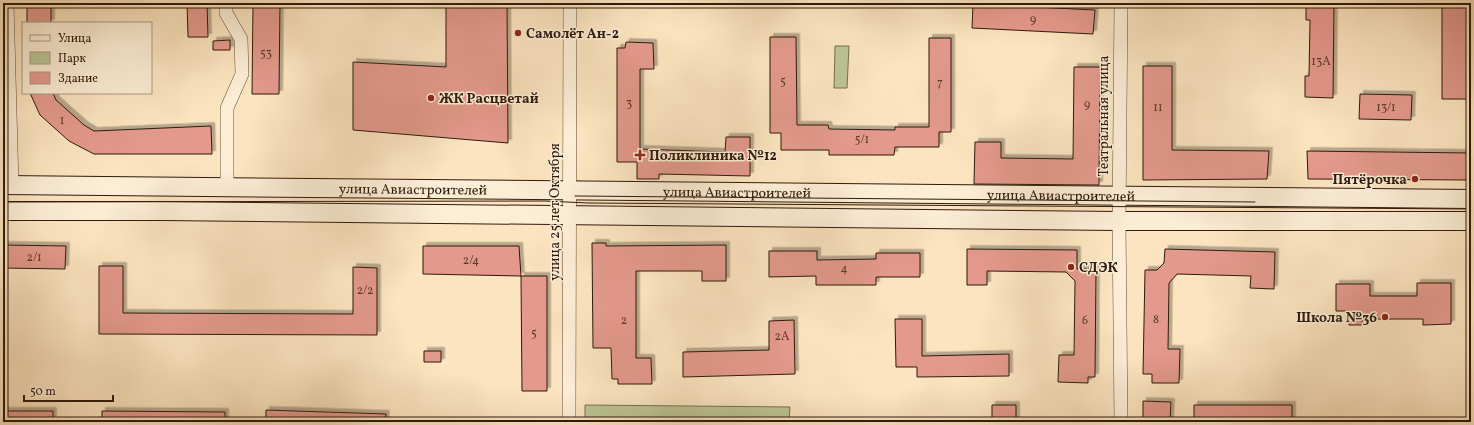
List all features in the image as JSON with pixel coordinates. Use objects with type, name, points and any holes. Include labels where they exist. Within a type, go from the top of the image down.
[{"type":"main road","name":"улица Авиастроителей","points":[[7,186],[1471,199]]},
{"type":"main road","name":"улица Авиастроителей","points":[[3,212],[162,211],[1119,221],[1471,221]]},
{"type":"street","points":[[7,3],[7,186]]},
{"type":"street","points":[[226,3],[226,12],[240,39],[242,74],[227,108],[227,188]]},
{"type":"street","name":"улица 25 лет Октября","points":[[569,422],[570,3]]},
{"type":"street","name":"Театральная улица","points":[[1121,3],[1119,195],[1121,422]]},
{"type":"green space","points":[[835,46],[849,46],[847,88],[834,88]]},
{"type":"green space","points":[[585,405],[790,407],[789,422],[585,422]]},
{"type":"building","points":[[27,3],[51,3],[51,22],[27,22]]},
{"type":"building","points":[[187,3],[207,3],[208,37],[188,37]]},
{"type":"building","points":[[253,3],[280,3],[279,94],[252,94]]},
{"type":"building","name":"ЖК Расцветай","points":[[446,3],[507,3],[508,143],[353,130],[353,62],[446,67]]},
{"type":"building","points":[[1306,3],[1334,3],[1333,98],[1305,97],[1305,76],[1309,76],[1310,20],[1306,20]]},
{"type":"building","points":[[1442,3],[1471,3],[1471,19],[1468,19],[1468,76],[1471,75],[1471,99],[1442,99]]},
{"type":"building","points":[[973,4],[1095,10],[1093,34],[972,28]]},
{"type":"building","points":[[770,37],[796,37],[797,125],[828,125],[829,129],[895,130],[895,127],[929,127],[929,38],[951,38],[951,132],[939,132],[939,147],[895,147],[894,155],[829,155],[829,150],[781,150],[781,133],[770,133]]},
{"type":"building","points":[[230,40],[230,50],[213,50],[213,41]]},
{"type":"building","points":[[626,42],[653,43],[654,69],[640,69],[640,149],[725,152],[726,137],[750,137],[750,176],[659,174],[659,179],[637,179],[637,162],[617,162],[617,48],[625,48]]},
{"type":"building","points":[[1143,66],[1172,66],[1172,150],[1269,151],[1267,179],[1143,180]]},
{"type":"building","points":[[1074,67],[1100,67],[1099,185],[974,184],[975,142],[1001,142],[1001,158],[1073,159]]},
{"type":"building","points":[[30,94],[53,94],[56,100],[84,125],[94,131],[211,126],[212,154],[94,154],[69,141],[40,115]]},
{"type":"building","points":[[1360,94],[1412,95],[1411,120],[1359,119]]},
{"type":"building","points":[[1307,151],[1471,153],[1470,180],[1308,179]]},
{"type":"building","points":[[592,243],[606,243],[606,246],[726,245],[726,281],[702,281],[702,271],[636,271],[636,358],[651,358],[652,384],[618,384],[618,379],[612,379],[611,348],[593,348]]},
{"type":"building","points":[[3,245],[66,246],[65,269],[3,268]]},
{"type":"building","points":[[423,246],[519,246],[521,276],[423,274]]},
{"type":"building","points":[[967,249],[1077,250],[1077,269],[1096,269],[1095,377],[1088,377],[1088,383],[1058,382],[1059,355],[1074,355],[1075,281],[1066,272],[987,271],[987,285],[967,285]]},
{"type":"building","points":[[1165,249],[1275,252],[1274,289],[1250,288],[1251,276],[1177,274],[1169,283],[1168,349],[1180,349],[1179,383],[1152,383],[1152,374],[1143,374],[1145,270],[1157,270],[1164,263]]},
{"type":"building","points":[[769,251],[817,251],[817,260],[876,259],[876,253],[920,253],[920,277],[876,277],[876,285],[816,285],[816,276],[769,277]]},
{"type":"building","points":[[99,266],[123,266],[123,313],[353,314],[353,267],[377,268],[377,335],[99,334]]},
{"type":"building","points":[[521,276],[547,276],[547,391],[522,391]]},
{"type":"building","name":"Школа №36","points":[[1417,283],[1451,283],[1451,324],[1423,325],[1423,319],[1362,319],[1362,325],[1349,325],[1349,311],[1336,311],[1336,284],[1370,284],[1370,296],[1417,296]]},
{"type":"building","points":[[895,319],[922,319],[922,356],[1009,354],[1009,376],[917,377],[917,367],[896,367]]},
{"type":"building","points":[[794,320],[795,374],[683,377],[683,352],[769,350],[769,321]]},
{"type":"building","points":[[424,351],[441,351],[441,362],[424,362]]},
{"type":"building","points":[[1143,401],[1171,402],[1170,422],[1143,422]]},
{"type":"building","points":[[992,405],[1016,405],[1016,422],[992,422]]},
{"type":"building","points":[[1194,405],[1292,405],[1292,422],[1194,422]]},
{"type":"building","points":[[266,410],[386,414],[385,422],[266,422]]},
{"type":"building","points":[[3,411],[53,411],[53,422],[3,422]]},
{"type":"building","points":[[102,411],[225,412],[225,422],[102,422]]},
{"type":"tram line","points":[[575,196],[1255,202]]},
{"type":"tram line","points":[[3,202],[545,201],[588,203],[1471,209]]},
{"type":"place","name":"Самолёт Ан-2","points":[[518,33]]},
{"type":"place","name":"ЖК Расцветай","points":[[431,98]]},
{"type":"place","name":"Поликлиника №12","points":[[640,155]]},
{"type":"place","name":"Пятёрочка","points":[[1415,179]]},
{"type":"place","name":"СДЭК","points":[[1071,267]]},
{"type":"place","name":"Школа №36","points":[[1385,317]]}]
